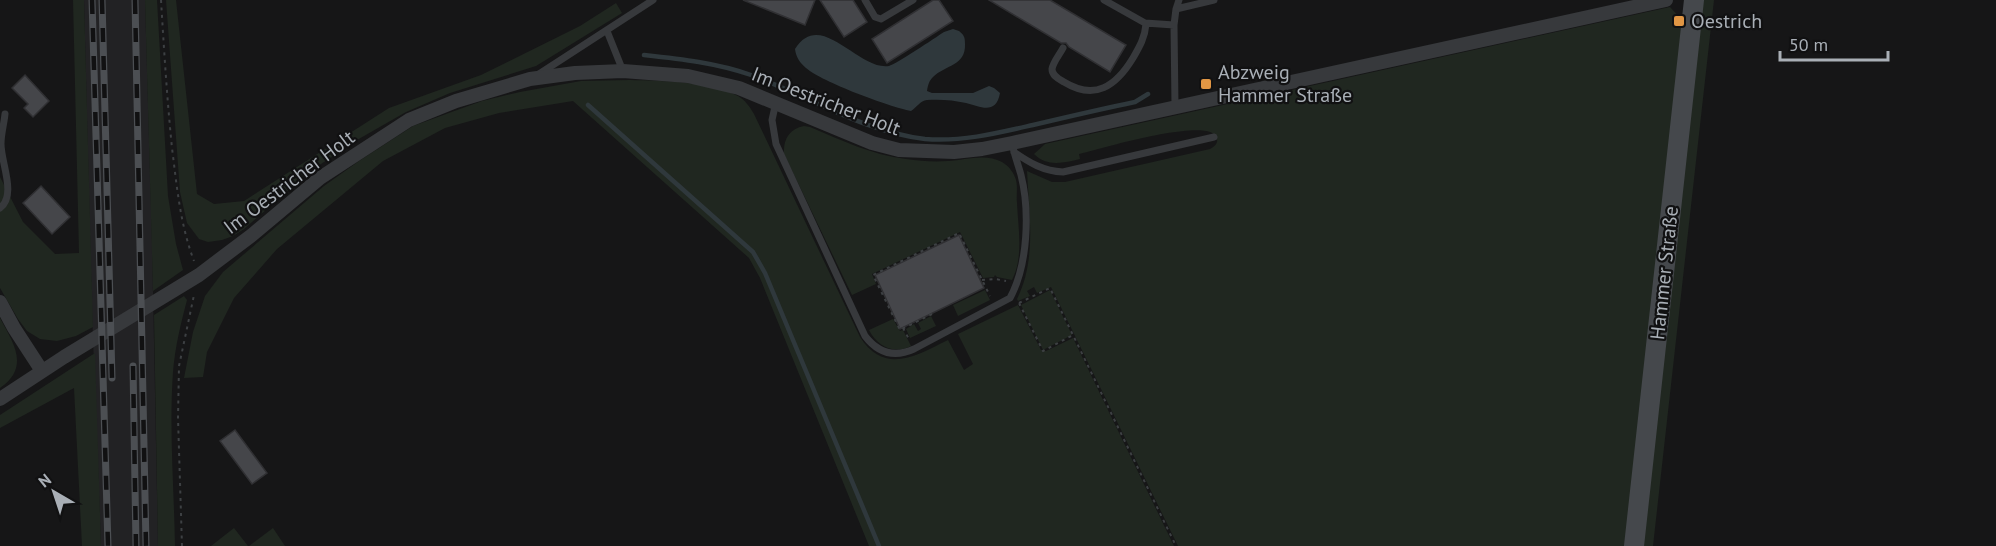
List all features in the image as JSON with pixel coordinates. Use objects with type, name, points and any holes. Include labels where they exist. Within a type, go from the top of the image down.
[{"type":"main road","name":"Hammer Straße","points":[[1634,546],[1694,0]]},
{"type":"street","name":"Im Oestricher Holt","points":[[0,399],[199,275],[252,235],[320,178],[409,120],[456,101],[530,79],[623,71],[676,74],[714,81],[776,102],[863,140],[899,150],[926,153],[1013,148],[1175,106],[1666,0]]},
{"type":"street","points":[[0,302],[42,371]]},
{"type":"lane","points":[[530,79],[653,0]]},
{"type":"lane","points":[[864,0],[875,17],[881,19],[913,0]]},
{"type":"lane","points":[[1104,0],[1146,24],[1174,26]]},
{"type":"lane","points":[[1175,106],[1174,26],[1179,0]]},
{"type":"lane","points":[[1176,9],[1214,0]]},
{"type":"lane","points":[[1063,48],[1053,66],[1053,74],[1073,88],[1083,91],[1101,88],[1111,85],[1123,74],[1142,44],[1146,24]]},
{"type":"lane","points":[[607,31],[623,71]]},
{"type":"lane","points":[[776,102],[772,120],[776,144],[862,328],[872,344],[883,352],[905,353],[1010,298],[1018,283],[1023,257],[1024,207],[1021,177],[1013,148]]},
{"type":"lane","points":[[0,208],[6,203],[9,195],[1,144],[5,114]]},
{"type":"lane","points":[[1013,148],[1039,168],[1051,172],[1063,172],[1214,137]]},
{"type":"path","points":[[161,0],[166,87],[179,210],[184,233],[199,275],[180,366],[178,418],[182,546]]},
{"type":"path","points":[[932,314],[900,330],[873,275],[959,233],[995,306]]},
{"type":"path","points":[[982,280],[995,279],[1018,283]]},
{"type":"path","points":[[1010,298],[1016,304],[1050,288],[1176,546]]},
{"type":"path","points":[[1019,303],[1042,351],[1073,335]]},
{"type":"shaded area","points":[[73,0],[84,0],[93,327],[76,336],[57,341],[40,339],[27,331],[0,288],[0,177],[23,222],[55,254],[79,253]]},
{"type":"shaded area","points":[[84,0],[145,0],[158,546],[101,546]]},
{"type":"shaded area","points":[[145,0],[157,0],[168,196],[183,270],[153,291]]},
{"type":"shaded area","points":[[166,0],[176,0],[197,194],[214,204],[244,201],[389,108],[481,75],[580,26],[616,3],[622,13],[536,66],[450,93],[406,112],[357,140],[312,170],[244,229],[222,240],[208,242],[199,239],[187,223],[180,192]]},
{"type":"shaded area","points":[[1702,0],[1714,0],[1653,546],[1642,546]]},
{"type":"shaded area","points":[[1670,7],[1684,22],[1625,546],[1178,546],[1051,287],[1037,293],[1034,287],[1027,291],[1030,296],[1018,301],[1017,299],[1023,284],[1029,252],[1030,219],[1027,171],[1052,182],[1065,182],[1210,149],[1216,144],[1217,139],[1211,132],[1197,130],[1177,132],[1079,154],[1080,159],[1061,163],[1044,161],[1034,154],[1045,144]]},
{"type":"shaded area","points":[[953,29],[959,31],[964,38],[962,57],[933,77],[927,91],[973,93],[989,86],[1000,93],[998,100],[991,107],[936,100],[920,103],[911,111],[901,109],[814,74],[800,62],[795,49],[805,38],[816,35],[840,44],[865,60],[877,65],[889,66],[944,32]]},
{"type":"shaded area","points":[[630,80],[713,87],[738,96],[749,106],[860,337],[870,349],[880,356],[902,359],[948,340],[964,370],[973,364],[958,334],[1018,305],[1041,350],[1046,351],[1073,338],[1174,546],[869,546],[760,278],[749,258],[573,101],[499,113],[445,128],[383,161],[277,249],[234,298],[207,352],[203,377],[184,378],[193,332],[205,296],[223,272],[324,186],[359,161],[413,126],[482,101],[581,81]]},
{"type":"shaded area","points":[[804,126],[869,151],[893,157],[948,161],[982,157],[996,159],[1005,164],[1014,175],[1017,186],[1019,252],[1012,280],[995,275],[983,278],[960,232],[872,274],[876,284],[852,295],[784,154],[788,136],[794,130]]},
{"type":"shaded area","points":[[985,290],[990,300],[958,316],[953,305]]},
{"type":"shaded area","points":[[1050,290],[1072,335],[1043,350],[1021,305]]},
{"type":"shaded area","points":[[184,296],[187,300],[175,353],[172,393],[175,546],[158,546],[154,315]]},
{"type":"shaded area","points":[[931,316],[936,326],[910,338],[906,329],[914,324],[918,331],[921,329],[918,323]]},
{"type":"shaded area","points":[[0,318],[14,346],[17,363],[15,372],[0,388]]},
{"type":"shaded area","points":[[893,319],[900,331],[903,330],[911,346],[905,349],[892,349],[881,344],[872,336],[869,330]]},
{"type":"shaded area","points":[[95,353],[101,546],[82,546],[74,388],[0,428],[0,415]]},
{"type":"shaded area","points":[[234,528],[248,546],[211,546]]},
{"type":"shaded area","points":[[273,528],[285,546],[249,546]]},
{"type":"building","points":[[743,0],[815,0],[805,25]]},
{"type":"building","points":[[820,0],[853,0],[867,22],[844,37]]},
{"type":"building","points":[[933,0],[939,0],[953,21],[887,63],[872,39]]},
{"type":"building","points":[[989,0],[1050,0],[1126,45],[1110,72],[1066,43],[1061,43]]},
{"type":"building","points":[[25,75],[49,101],[33,117],[24,108],[28,104],[12,88]]},
{"type":"building","points":[[41,186],[70,217],[52,234],[23,203]]},
{"type":"building","points":[[959,235],[984,288],[900,329],[875,275]]},
{"type":"building","points":[[235,430],[267,473],[252,484],[220,441]]},
{"type":"waterway","points":[[644,55],[725,67],[773,83],[880,129],[925,139],[953,139],[993,134],[1135,102],[1148,94]]},
{"type":"waterway","points":[[588,105],[753,252],[765,273],[879,546]]},
{"type":"railway","points":[[92,0],[108,546]]},
{"type":"railway","points":[[102,0],[112,378]]},
{"type":"railway","points":[[135,0],[146,546]]},
{"type":"railway","points":[[133,366],[136,546]]},
{"type":"place","name":"Oestrich","points":[[1679,21]]},
{"type":"place","name":"Abzweig Hammer Straße","points":[[1206,84]]}]
